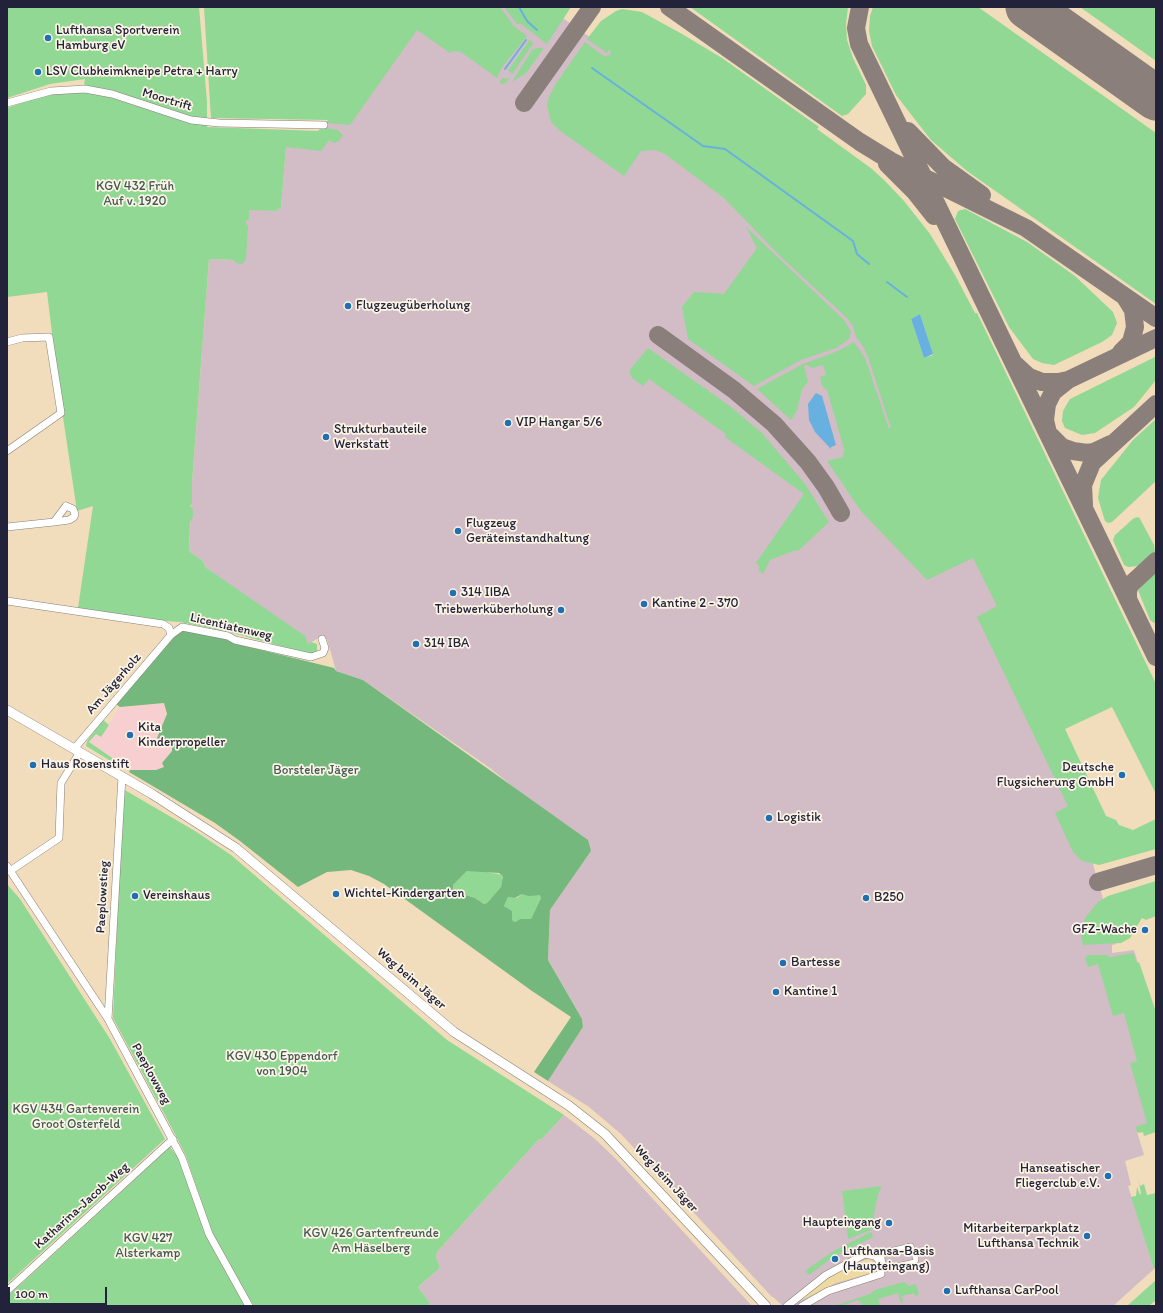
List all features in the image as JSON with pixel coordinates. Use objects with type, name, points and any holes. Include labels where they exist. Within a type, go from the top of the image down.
[{"type":"street","name":"Moortrift","points":[[7,103],[51,90],[85,89],[112,94],[142,105],[197,121],[219,123],[324,125]]},
{"type":"street","points":[[7,342],[22,338],[49,337],[61,413],[7,451]]},
{"type":"street","points":[[7,527],[54,522]]},
{"type":"street","name":"Licentiatenweg","points":[[7,601],[163,624],[169,628],[172,635],[182,628],[228,636],[235,640],[311,657],[323,653],[325,648],[322,639]]},
{"type":"street","name":"Am Jägerholz","points":[[9,868],[59,838],[61,783],[77,751],[172,635]]},
{"type":"street","name":"Weg beim Jäger","points":[[7,710],[122,776],[210,830],[236,848],[454,1032],[568,1105],[605,1134],[766,1306]]},
{"type":"street","name":"Paeplowstieg","points":[[108,1019],[122,776]]},
{"type":"street","name":"Paeplowweg","points":[[9,868],[108,1019],[173,1139],[182,1158],[209,1234],[249,1306]]},
{"type":"street","name":"Katharina-Jacob-Weg","points":[[7,1291],[173,1139]]},
{"type":"street","points":[[912,1247],[916,1259],[914,1262],[884,1269],[881,1253],[912,1247]]},
{"type":"street","points":[[787,1306],[826,1275],[865,1254],[875,1256],[880,1260],[881,1274],[828,1291],[802,1306]]},
{"type":"shaded area","points":[[463,7],[547,7],[611,52],[827,267],[982,551],[1090,854],[1116,944],[1112,945],[1112,953],[1134,950],[1156,1023],[1156,1127],[1137,1132],[1144,1155],[1125,1161],[1131,1185],[1128,1186],[1154,1269],[1113,1306],[783,1306],[772,1297],[621,1134],[589,1107],[548,1081],[583,1027],[582,1019],[548,960],[550,910],[591,851],[490,768],[363,680],[336,671],[327,639],[317,639],[308,644],[305,640],[205,567],[203,561],[189,551],[192,482],[209,259],[234,260],[246,221],[249,220],[248,209],[277,211],[281,207],[286,147],[318,131],[329,120],[393,15]]},
{"type":"shaded area","name":"Kita Kinderpropeller","points":[[164,703],[172,751],[162,762],[165,767],[156,770],[130,770],[89,742],[97,733],[101,737],[120,707]]},
{"type":"shaded area","points":[[564,1115],[595,1139],[615,1158],[752,1306],[427,1306],[430,1303],[418,1287],[440,1268],[436,1257],[437,1252],[539,1139],[541,1140]]},
{"type":"green space","name":"KGV 432 Früh Auf v. 1920","points":[[7,7],[199,7],[207,102],[207,127],[318,131],[322,127],[338,130],[343,135],[339,141],[334,143],[329,140],[321,151],[286,147],[281,207],[277,211],[249,210],[249,220],[246,221],[248,226],[246,259],[242,264],[236,263],[234,260],[209,259],[192,482],[192,503],[190,506],[193,510],[193,517],[190,522],[189,551],[203,561],[205,567],[305,636],[308,644],[311,642],[317,644],[317,652],[314,655],[229,632],[180,622],[152,620],[78,608],[93,506],[77,511],[59,390],[47,292],[7,297],[7,108],[48,94],[83,92],[85,79],[50,84],[7,98]]},
{"type":"green space","points":[[204,7],[500,7],[514,26],[527,36],[502,67],[497,78],[461,52],[454,51],[450,53],[417,30],[350,125],[326,123],[328,120],[211,118]]},
{"type":"green space","points":[[504,7],[571,7],[547,44],[521,24],[517,24]]},
{"type":"green space","points":[[690,7],[848,7],[846,24],[847,40],[853,58],[866,85],[866,94],[848,114],[842,116]]},
{"type":"green space","points":[[873,7],[978,7],[1156,133],[1156,304],[967,171],[931,140],[896,95],[872,46],[869,31],[870,16]]},
{"type":"green space","points":[[1080,7],[1156,7],[1156,61]]},
{"type":"green space","points":[[622,9],[642,12],[722,58],[819,127],[817,129],[872,169],[904,201],[930,234],[955,275],[975,313],[977,313],[1156,684],[1156,794],[1112,707],[1065,729],[1106,816],[1116,820],[1119,825],[1133,830],[1156,819],[1156,849],[1099,865],[1082,861],[1073,852],[1055,813],[1068,806],[977,617],[997,606],[973,558],[927,580],[861,511],[827,461],[843,457],[844,449],[827,390],[822,386],[820,377],[826,375],[823,365],[812,368],[807,365],[804,366],[808,382],[802,389],[797,410],[791,420],[757,389],[803,364],[838,351],[854,342],[865,358],[889,429],[891,428],[868,357],[863,346],[856,337],[853,326],[847,318],[780,256],[724,198],[665,154],[655,150],[641,151],[624,176],[559,130],[551,122],[547,105],[549,97],[555,85],[585,42],[605,57],[607,55],[609,56],[611,52],[609,50],[607,53],[587,39],[601,21],[616,11]],"holes":[[[920,314],[933,355],[924,358],[911,319]]]},
{"type":"green space","points":[[530,39],[533,44],[506,83],[501,84],[500,82],[502,78],[507,79],[510,77],[512,73],[508,71]]},
{"type":"green space","points":[[544,48],[526,73],[512,82],[532,50]]},
{"type":"green space","points":[[965,209],[1027,242],[1075,276],[1113,312],[1117,323],[1112,335],[1102,342],[1054,365],[1042,363],[1033,359],[1009,327],[955,219],[958,211]]},
{"type":"green space","points":[[746,227],[845,321],[851,332],[849,339],[836,348],[801,360],[754,386],[688,339],[682,307],[694,292],[724,294],[757,248]]},
{"type":"green space","points":[[648,348],[731,407],[762,433],[805,484],[829,522],[798,551],[796,550],[770,560],[763,574],[758,570],[760,567],[756,563],[804,494],[725,437],[726,434],[649,379],[643,386],[632,378],[629,371]]},
{"type":"green space","points":[[1155,357],[1156,380],[1134,407],[1095,433],[1082,435],[1065,428],[1062,421],[1063,411],[1070,399]]},
{"type":"green space","points":[[1156,419],[1156,481],[1112,522],[1108,523],[1105,521],[1098,498],[1101,480],[1133,440]]},
{"type":"green space","points":[[1139,517],[1154,545],[1155,552],[1138,566],[1128,567],[1124,565],[1113,540],[1115,535],[1134,518]]},
{"type":"green space","points":[[1156,569],[1156,622],[1154,623],[1150,620],[1138,590]]},
{"type":"green space","name":"Borsteler Jäger","points":[[180,629],[222,637],[233,643],[334,668],[336,671],[363,680],[588,840],[591,851],[550,910],[548,960],[582,1019],[583,1027],[548,1081],[534,1072],[571,1017],[532,991],[384,884],[369,876],[351,870],[327,872],[298,887],[215,823],[129,772],[130,770],[156,770],[164,767],[162,763],[172,751],[172,748],[157,738],[167,714],[164,703],[120,707],[116,704]],"holes":[[[467,871],[499,873],[503,876],[501,887],[487,903],[484,904],[475,898],[453,891],[453,885]],[[522,894],[529,896],[540,895],[541,898],[531,919],[520,919],[515,922],[512,920],[512,911],[504,906],[508,897],[515,898]]]},
{"type":"green space","points":[[103,720],[109,725],[101,737],[96,734],[89,742],[121,764],[119,766],[86,746],[87,741]]},
{"type":"green space","name":"KGV 430 Eppendorf von 1904","points":[[123,789],[195,831],[231,855],[447,1040],[564,1115],[541,1140],[539,1139],[437,1252],[436,1257],[440,1268],[418,1287],[430,1303],[427,1306],[254,1306],[236,1277],[212,1233],[186,1156],[113,1018]]},
{"type":"green space","points":[[467,871],[481,871],[503,875],[501,887],[487,903],[484,904],[475,898],[453,891],[453,885]]},
{"type":"green space","points":[[1156,881],[1156,916],[1146,920],[1142,918],[1130,938],[1121,943],[1083,945],[1081,936],[1085,918],[1098,902],[1108,896]]},
{"type":"green space","name":"KGV 434 Gartenverein Groot Osterfeld","points":[[7,884],[20,899],[110,1039],[165,1139],[7,1284]]},
{"type":"green space","points":[[522,894],[541,895],[541,898],[531,919],[520,919],[515,922],[512,920],[512,911],[504,906],[508,897],[517,898]]},
{"type":"green space","points":[[1133,953],[1137,963],[1139,962],[1156,1012],[1156,1132],[1144,1136],[1143,1132],[1138,1133],[1135,1127],[1147,1123],[1130,1063],[1137,1061],[1124,1013],[1113,1016],[1098,964],[1088,967],[1085,958],[1088,955],[1105,955],[1110,957]]},
{"type":"green space","name":"KGV 427 Alsterkamp","points":[[170,1147],[179,1159],[215,1253],[246,1306],[7,1306],[7,1297]]},
{"type":"green space","points":[[1138,1178],[1140,1186],[1144,1184],[1147,1195],[1156,1193],[1156,1267],[1154,1269],[1131,1197],[1136,1196],[1137,1187],[1140,1195],[1141,1193]]},
{"type":"green space","points":[[882,1186],[878,1194],[871,1230],[848,1239],[842,1191]]},
{"type":"green space","points":[[871,1232],[873,1237],[833,1257],[809,1275],[805,1271],[832,1252]]},
{"type":"green space","points":[[1156,1280],[1156,1300],[1149,1306],[1127,1306]]},
{"type":"green space","points":[[904,1282],[909,1286],[916,1284],[919,1295],[915,1296],[914,1293],[902,1296],[903,1302],[901,1303],[898,1293],[878,1299],[880,1306],[864,1306],[858,1300],[840,1306],[834,1306],[870,1294],[875,1290]]},
{"type":"sand","points":[[868,1259],[872,1260],[875,1265],[874,1271],[871,1273],[836,1283],[800,1301],[800,1299],[845,1268]]},
{"type":"water","points":[[920,314],[933,354],[924,358],[911,319]]},
{"type":"water","points":[[816,393],[822,396],[836,445],[831,447],[831,449],[815,432],[809,420],[808,404]]},
{"type":"waterway","points":[[519,7],[527,21],[537,30]]},
{"type":"waterway","points":[[505,69],[526,40]]},
{"type":"waterway","points":[[592,68],[703,146],[725,149],[853,241],[857,254],[869,264]]},
{"type":"waterway","points":[[887,282],[907,297]]},
{"type":"taxiway","points":[[524,103],[592,7]]},
{"type":"taxiway","points":[[669,7],[860,142],[891,161],[1026,228],[1156,318]]},
{"type":"taxiway","points":[[860,7],[856,28],[859,44],[1156,657]]},
{"type":"taxiway","points":[[908,131],[943,167],[982,195]]},
{"type":"taxiway","points":[[887,164],[915,192],[934,216]]},
{"type":"taxiway","points":[[1121,352],[1131,342],[1135,327],[1133,310],[1125,297]]},
{"type":"taxiway","points":[[658,335],[734,390],[774,424],[808,462],[826,487],[841,513]]},
{"type":"taxiway","points":[[1111,444],[1094,452],[1087,453],[1073,451],[1062,447],[1048,433],[1045,420],[1047,404],[1053,392],[1068,380],[1156,338]]},
{"type":"taxiway","points":[[1016,365],[1029,377],[1042,382],[1058,382],[1068,380]]},
{"type":"taxiway","points":[[1084,505],[1083,485],[1092,463],[1156,404]]},
{"type":"taxiway","points":[[1128,600],[1130,585],[1156,561]]},
{"type":"taxiway","points":[[1098,882],[1156,865]]},
{"type":"runway","points":[[1028,7],[1156,98]]},
{"type":"place","name":"Lufthansa Sportverein Hamburg eV","points":[[48,38]]},
{"type":"place","name":"LSV Clubheimkneipe Petra + Harry","points":[[38,72]]},
{"type":"place","name":"Flugzeugüberholung","points":[[348,306]]},
{"type":"place","name":"VIP Hangar 5/6","points":[[508,423]]},
{"type":"place","name":"Strukturbauteile Werkstatt","points":[[326,437]]},
{"type":"place","name":"Flugzeug Geräteinstandhaltung","points":[[458,531]]},
{"type":"place","name":"314 IIBA","points":[[453,593]]},
{"type":"place","name":"Kantine 2 - 370","points":[[644,604]]},
{"type":"place","name":"Triebwerküberholung","points":[[561,610]]},
{"type":"place","name":"314 IBA","points":[[416,644]]},
{"type":"place","name":"Kita Kinderpropeller","points":[[130,735]]},
{"type":"place","name":"Haus Rosenstift","points":[[33,765]]},
{"type":"place","name":"Deutsche Flugsicherung GmbH","points":[[1122,775]]},
{"type":"place","name":"Logistik","points":[[769,818]]},
{"type":"place","name":"Wichtel-Kindergarten","points":[[336,894]]},
{"type":"place","name":"Vereinshaus","points":[[135,896]]},
{"type":"place","name":"B250","points":[[866,898]]},
{"type":"place","name":"GFZ-Wache","points":[[1145,930]]},
{"type":"place","name":"Bartesse","points":[[783,963]]},
{"type":"place","name":"Kantine 1","points":[[776,992]]},
{"type":"place","name":"Hanseatischer Fliegerclub e.V.","points":[[1108,1176]]},
{"type":"place","name":"Haupteingang","points":[[889,1223]]},
{"type":"place","name":"Mitarbeiterparkplatz Lufthansa Technik","points":[[1087,1236]]},
{"type":"place","name":"Lufthansa-Basis (Haupteingang)","points":[[835,1259]]},
{"type":"place","name":"Lufthansa CarPool","points":[[947,1291]]},
{"type":"park label","name":"KGV 426 Gartenfreunde Am Häselberg","points":[[371,1242]]}]
